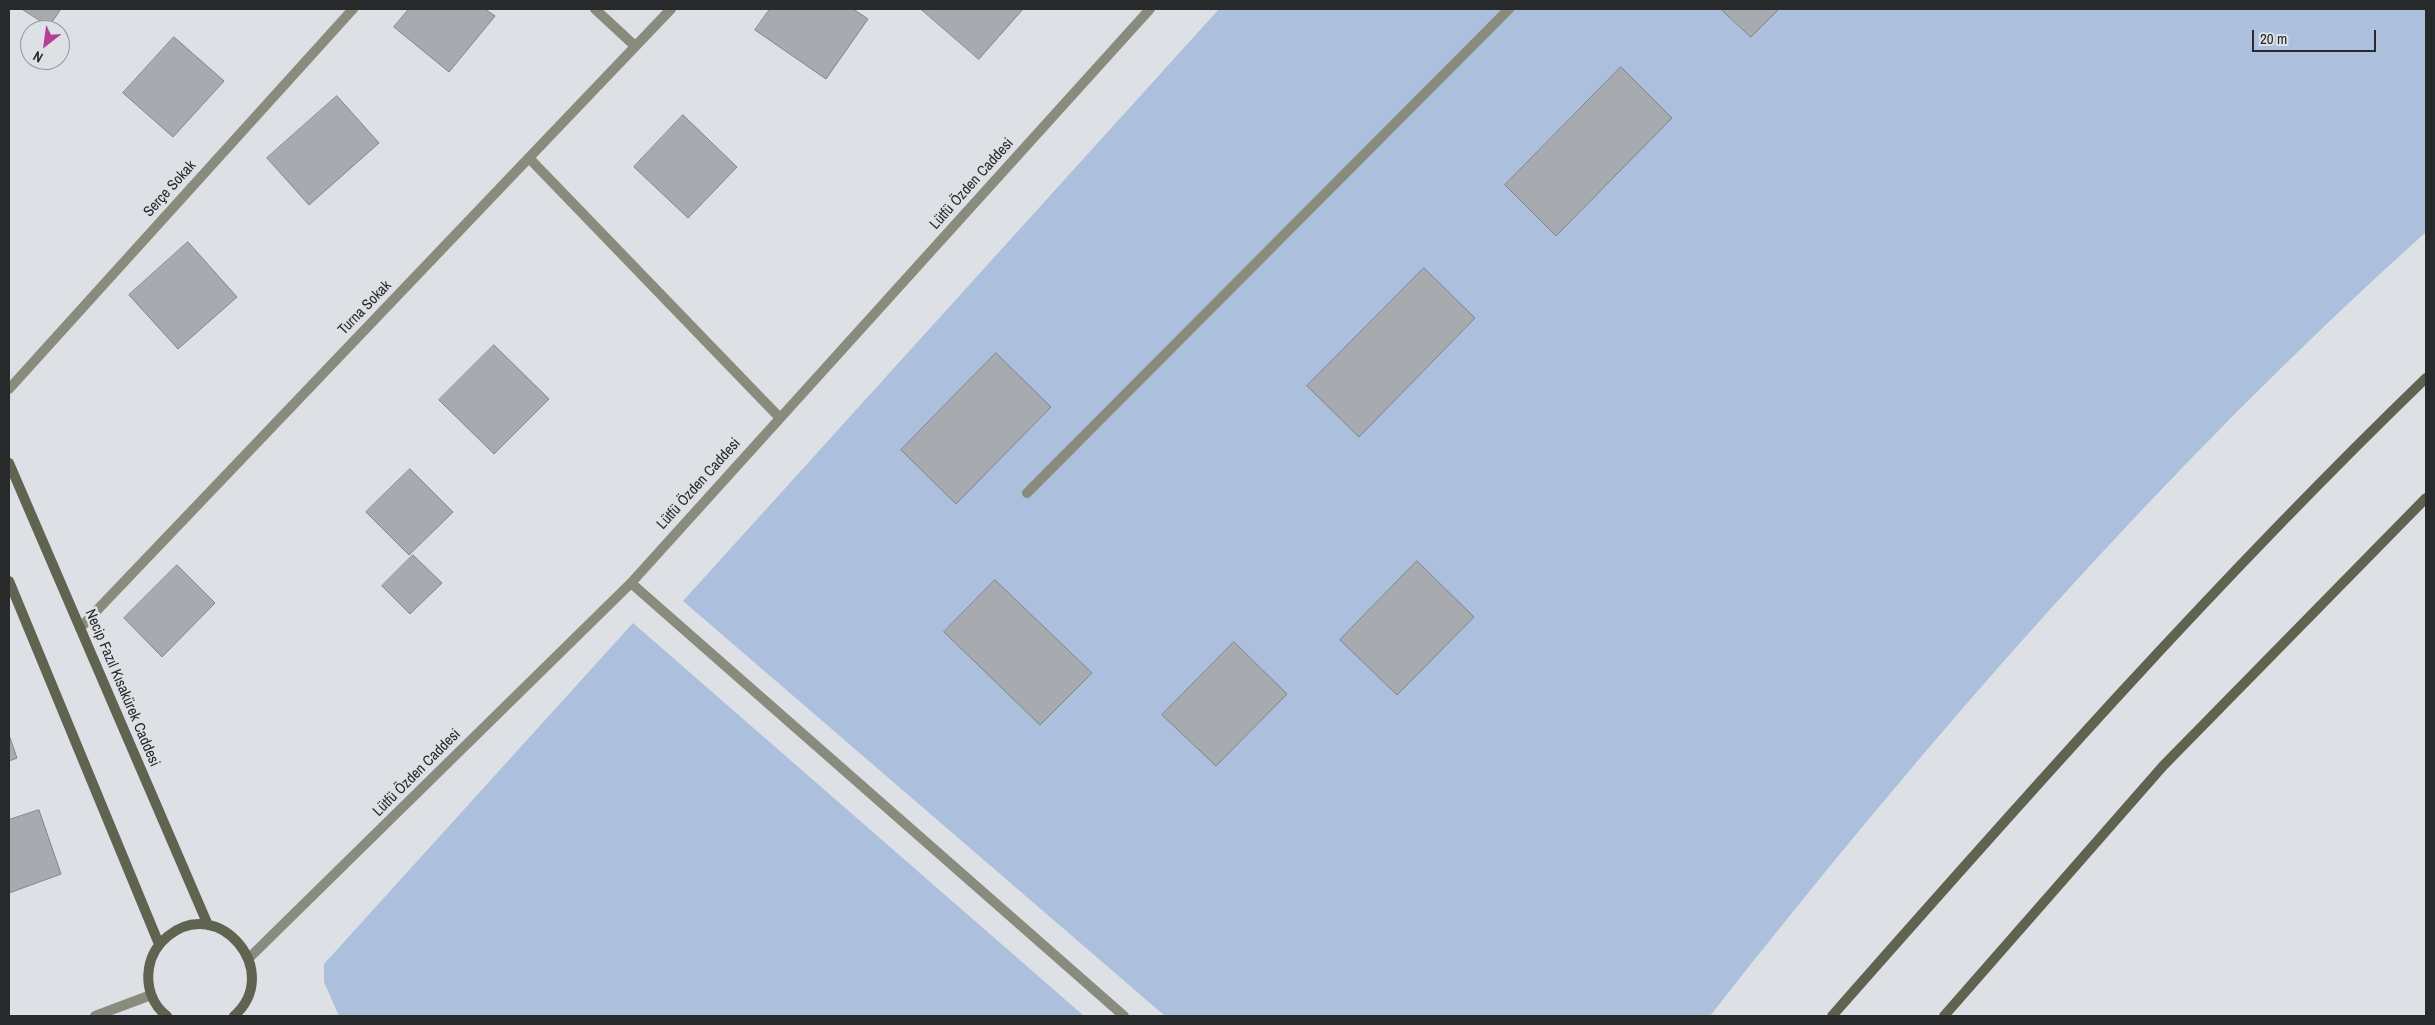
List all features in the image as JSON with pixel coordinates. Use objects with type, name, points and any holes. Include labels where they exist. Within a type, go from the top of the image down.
[{"type":"main road","points":[[1832,1016],[2106,707],[2262,542],[2426,378]]},
{"type":"main road","name":"Necip Fazıl Kısakürek Caddesi","points":[[9,463],[208,925]]},
{"type":"main road","points":[[1944,1016],[2163,766],[2426,498]]},
{"type":"main road","points":[[9,580],[159,944]]},
{"type":"main road","points":[[167,1016],[160,1011],[151,995],[148,978],[150,959],[159,944],[173,932],[190,925],[208,925],[226,931],[240,942],[249,958],[252,976],[250,994],[239,1014]]},
{"type":"street","name":"Serçe Sokak","points":[[9,389],[353,9]]},
{"type":"street","points":[[595,9],[635,46]]},
{"type":"street","name":"Turna Sokak","points":[[80,628],[671,9]]},
{"type":"street","points":[[1027,493],[1509,9]]},
{"type":"street","name":"Lütfü Özden Caddesi","points":[[249,958],[631,583],[1148,10]]},
{"type":"street","points":[[529,158],[779,417]]},
{"type":"street","points":[[631,583],[1124,1016]]},
{"type":"street","points":[[95,1016],[151,995]]},
{"type":"shaded area","points":[[1219,9],[2426,9],[2426,232],[2328,322],[2234,415],[2051,608],[1877,809],[1710,1016],[1165,1016],[683,601]]},
{"type":"shaded area","points":[[633,623],[1084,1016],[339,1016],[324,982],[324,964]]},
{"type":"building","points":[[22,9],[61,9],[53,20],[39,20]]},
{"type":"building","points":[[409,9],[485,9],[495,16],[449,72],[394,27]]},
{"type":"building","points":[[770,9],[853,9],[868,19],[826,79],[755,30]]},
{"type":"building","points":[[921,9],[1023,9],[979,59]]},
{"type":"building","points":[[1721,9],[1779,9],[1751,37]]},
{"type":"building","points":[[174,37],[224,81],[173,137],[123,93]]},
{"type":"building","points":[[1621,67],[1672,118],[1556,236],[1505,185]]},
{"type":"building","points":[[337,96],[379,143],[309,205],[267,158]]},
{"type":"building","points":[[683,115],[737,167],[688,218],[634,167]]},
{"type":"building","points":[[188,242],[237,297],[178,349],[129,295]]},
{"type":"building","points":[[1424,268],[1475,318],[1359,437],[1307,386]]},
{"type":"building","points":[[494,345],[549,399],[494,454],[439,400]]},
{"type":"building","points":[[996,353],[1051,407],[956,504],[901,450]]},
{"type":"building","points":[[410,469],[453,512],[409,555],[366,512]]},
{"type":"building","points":[[413,555],[442,583],[410,614],[382,586]]},
{"type":"building","points":[[1417,561],[1474,617],[1397,695],[1340,640]]},
{"type":"building","points":[[177,565],[215,603],[162,657],[124,618]]},
{"type":"building","points":[[995,580],[1092,673],[1040,725],[944,632]]},
{"type":"building","points":[[1234,642],[1287,694],[1216,766],[1162,715]]},
{"type":"building","points":[[9,735],[17,758],[9,761]]},
{"type":"building","points":[[39,810],[61,874],[9,893],[9,820]]}]
